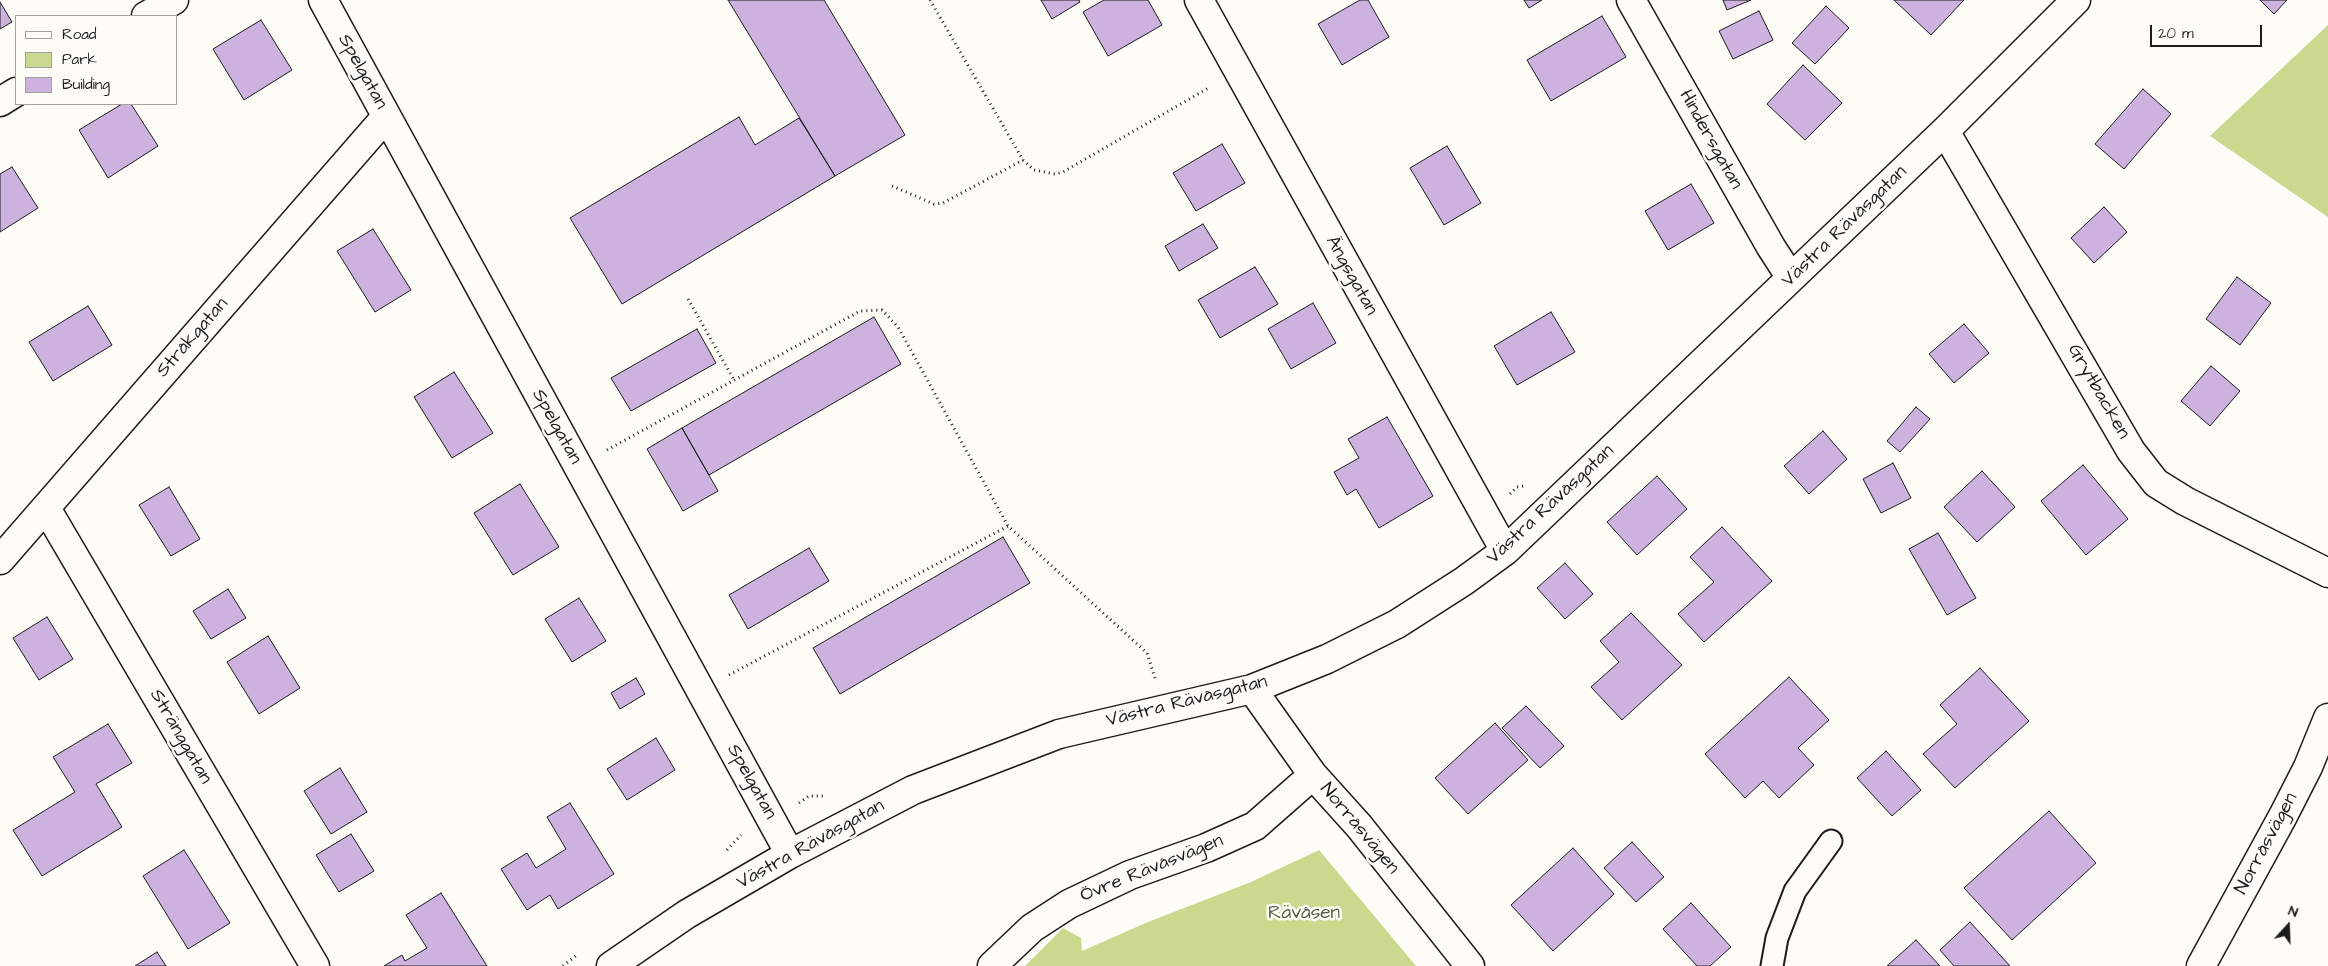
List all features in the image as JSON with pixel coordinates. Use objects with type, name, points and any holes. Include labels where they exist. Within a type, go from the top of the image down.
[{"type":"street","points":[[148,15],[174,0]]},
{"type":"street","name":"Spelgatan","points":[[323,0],[790,854]]},
{"type":"street","name":"Ängsgatan","points":[[1199,0],[1505,551]]},
{"type":"street","name":"Hindersgatan","points":[[1631,0],[1771,247],[1791,278]]},
{"type":"street","name":"Västra Rävåsgatan","points":[[610,966],[687,914],[790,854],[912,790],[1059,734],[1252,689],[1327,659],[1397,624],[1505,551],[1945,130],[2076,0]]},
{"type":"street","points":[[0,102],[15,93]]},
{"type":"street","name":"Stråkgatan","points":[[0,560],[386,117]]},
{"type":"street","name":"Grytbacken","points":[[1945,130],[2132,451],[2156,483],[2185,502],[2328,573]]},
{"type":"street","name":"Stränggatan","points":[[46,508],[315,966]]},
{"type":"street","name":"Norråsvägen","points":[[1252,689],[1313,774],[1359,826],[1470,966]]},
{"type":"street","name":"Norråsvägen","points":[[2201,966],[2284,816],[2308,767],[2328,718]]},
{"type":"street","name":"Övre Rävåsvägen","points":[[992,966],[1032,928],[1069,904],[1130,875],[1206,848],[1255,826],[1313,774]]},
{"type":"lane","points":[[1772,966],[1777,938],[1795,891],[1831,841]]},
{"type":"path","points":[[930,0],[1023,160],[1034,170],[1055,174],[1063,172],[1238,71]]},
{"type":"path","points":[[892,186],[934,204],[943,203],[1023,160]]},
{"type":"path","points":[[688,299],[734,380]]},
{"type":"path","points":[[578,466],[860,311],[882,310],[898,327],[1008,526],[1147,653],[1157,684]]},
{"type":"path","points":[[1484,516],[1517,488],[1528,486]]},
{"type":"path","points":[[700,690],[1008,526]]},
{"type":"path","points":[[725,852],[738,836],[809,796],[834,795]]},
{"type":"path","points":[[563,966],[579,954]]},
{"type":"green space","points":[[2328,25],[2328,217],[2210,136]]},
{"type":"green space","name":"Rävåsen","points":[[1319,850],[1416,966],[1025,966],[1063,928],[1081,938],[1082,951],[1148,922],[1251,882]]},
{"type":"building","points":[[728,0],[824,0],[905,135],[835,176]]},
{"type":"building","points":[[1041,0],[1079,0],[1080,2],[1052,19]]},
{"type":"building","points":[[1104,0],[1148,0],[1162,25],[1108,56],[1083,12]]},
{"type":"building","points":[[1360,0],[1368,0],[1389,37],[1342,65],[1318,24]]},
{"type":"building","points":[[1524,0],[1542,0],[1529,8]]},
{"type":"building","points":[[1723,0],[1751,0],[1727,10]]},
{"type":"building","points":[[1894,0],[1964,0],[1931,35]]},
{"type":"building","points":[[2260,0],[2287,0],[2274,14]]},
{"type":"building","points":[[0,2],[12,22],[0,29]]},
{"type":"building","points":[[1826,6],[1849,28],[1815,64],[1792,43]]},
{"type":"building","points":[[1759,11],[1773,40],[1733,59],[1719,31]]},
{"type":"building","points":[[1602,16],[1626,57],[1551,101],[1527,60]]},
{"type":"building","points":[[261,20],[292,70],[244,100],[213,49]]},
{"type":"building","points":[[1803,65],[1842,103],[1805,140],[1767,104]]},
{"type":"building","points":[[2143,89],[2171,114],[2124,169],[2095,144]]},
{"type":"building","points":[[120,105],[132,105],[158,146],[108,178],[79,130]]},
{"type":"building","points":[[739,117],[755,145],[799,118],[835,176],[622,304],[570,218]]},
{"type":"building","points":[[1222,144],[1245,183],[1196,211],[1173,173]]},
{"type":"building","points":[[1447,146],[1481,203],[1444,225],[1410,168]]},
{"type":"building","points":[[12,167],[38,208],[0,232],[0,174]]},
{"type":"building","points":[[1691,184],[1714,223],[1668,250],[1645,211]]},
{"type":"building","points":[[2104,207],[2127,232],[2094,263],[2071,238]]},
{"type":"building","points":[[1203,224],[1218,248],[1179,271],[1165,246]]},
{"type":"building","points":[[373,229],[411,290],[375,312],[337,251]]},
{"type":"building","points":[[1255,267],[1278,304],[1220,338],[1198,300]]},
{"type":"building","points":[[2237,277],[2271,303],[2240,345],[2206,319]]},
{"type":"building","points":[[1313,303],[1336,343],[1291,369],[1268,329]]},
{"type":"building","points":[[88,306],[112,345],[53,381],[29,342]]},
{"type":"building","points":[[1551,312],[1575,352],[1517,385],[1494,346]]},
{"type":"building","points":[[874,317],[901,364],[709,475],[682,428]]},
{"type":"building","points":[[1964,324],[1989,353],[1954,383],[1929,354]]},
{"type":"building","points":[[697,329],[716,363],[631,411],[611,378]]},
{"type":"building","points":[[2211,366],[2240,391],[2210,426],[2181,401]]},
{"type":"building","points":[[454,372],[493,433],[452,458],[414,397]]},
{"type":"building","points":[[1916,407],[1930,419],[1900,452],[1887,441]]},
{"type":"building","points":[[1387,417],[1433,496],[1379,528],[1356,489],[1347,495],[1334,472],[1359,458],[1348,439]]},
{"type":"building","points":[[682,428],[718,491],[683,511],[647,449]]},
{"type":"building","points":[[1823,431],[1847,459],[1809,494],[1784,466]]},
{"type":"building","points":[[1893,463],[1911,498],[1881,513],[1863,479]]},
{"type":"building","points":[[2083,465],[2128,519],[2086,555],[2041,501]]},
{"type":"building","points":[[1982,471],[2015,507],[1977,542],[1944,507]]},
{"type":"building","points":[[1657,476],[1687,509],[1637,555],[1607,522]]},
{"type":"building","points":[[520,484],[559,547],[513,575],[474,513]]},
{"type":"building","points":[[169,487],[200,539],[171,556],[139,505]]},
{"type":"building","points":[[1722,527],[1772,581],[1704,642],[1678,614],[1714,582],[1690,557]]},
{"type":"building","points":[[1938,533],[1976,598],[1947,615],[1909,549]]},
{"type":"building","points":[[1003,537],[1030,583],[840,694],[813,648]]},
{"type":"building","points":[[809,548],[829,581],[748,629],[729,595]]},
{"type":"building","points":[[1565,563],[1593,594],[1565,619],[1537,588]]},
{"type":"building","points":[[228,589],[246,618],[211,639],[193,611]]},
{"type":"building","points":[[579,598],[606,641],[572,662],[545,619]]},
{"type":"building","points":[[1631,613],[1682,665],[1622,720],[1591,687],[1619,662],[1600,641]]},
{"type":"building","points":[[47,617],[73,659],[39,680],[13,638]]},
{"type":"building","points":[[268,636],[300,688],[259,714],[227,662]]},
{"type":"building","points":[[1980,668],[2029,721],[1955,788],[1923,754],[1957,724],[1940,705]]},
{"type":"building","points":[[1789,677],[1829,720],[1798,748],[1814,765],[1779,798],[1763,781],[1745,798],[1705,754]]},
{"type":"building","points":[[636,678],[645,694],[620,709],[611,693]]},
{"type":"building","points":[[1526,706],[1564,746],[1540,768],[1502,728]]},
{"type":"building","points":[[1495,723],[1528,760],[1468,814],[1435,778]]},
{"type":"building","points":[[108,724],[132,763],[96,784],[122,827],[42,876],[13,830],[75,792],[53,757]]},
{"type":"building","points":[[656,738],[675,770],[627,800],[607,769]]},
{"type":"building","points":[[1886,751],[1921,790],[1892,816],[1857,778]]},
{"type":"building","points":[[340,768],[367,812],[331,834],[304,791]]},
{"type":"building","points":[[570,803],[614,874],[558,909],[550,895],[527,910],[501,869],[527,853],[536,868],[566,849],[547,817]]},
{"type":"building","points":[[2049,811],[2096,863],[2012,940],[1964,888]]},
{"type":"building","points":[[351,834],[374,871],[339,892],[316,855]]},
{"type":"building","points":[[1632,842],[1664,877],[1636,902],[1604,868]]},
{"type":"building","points":[[1573,848],[1614,894],[1553,951],[1511,905]]},
{"type":"building","points":[[184,850],[230,923],[188,949],[143,876]]},
{"type":"building","points":[[441,893],[487,966],[384,966],[402,955],[405,961],[427,948],[406,915]]},
{"type":"building","points":[[1691,903],[1731,947],[1710,966],[1697,966],[1663,929]]},
{"type":"building","points":[[1970,922],[2010,966],[1954,966],[1940,950]]},
{"type":"building","points":[[1916,940],[1940,966],[1887,966]]},
{"type":"building","points":[[157,952],[166,966],[135,966]]}]
